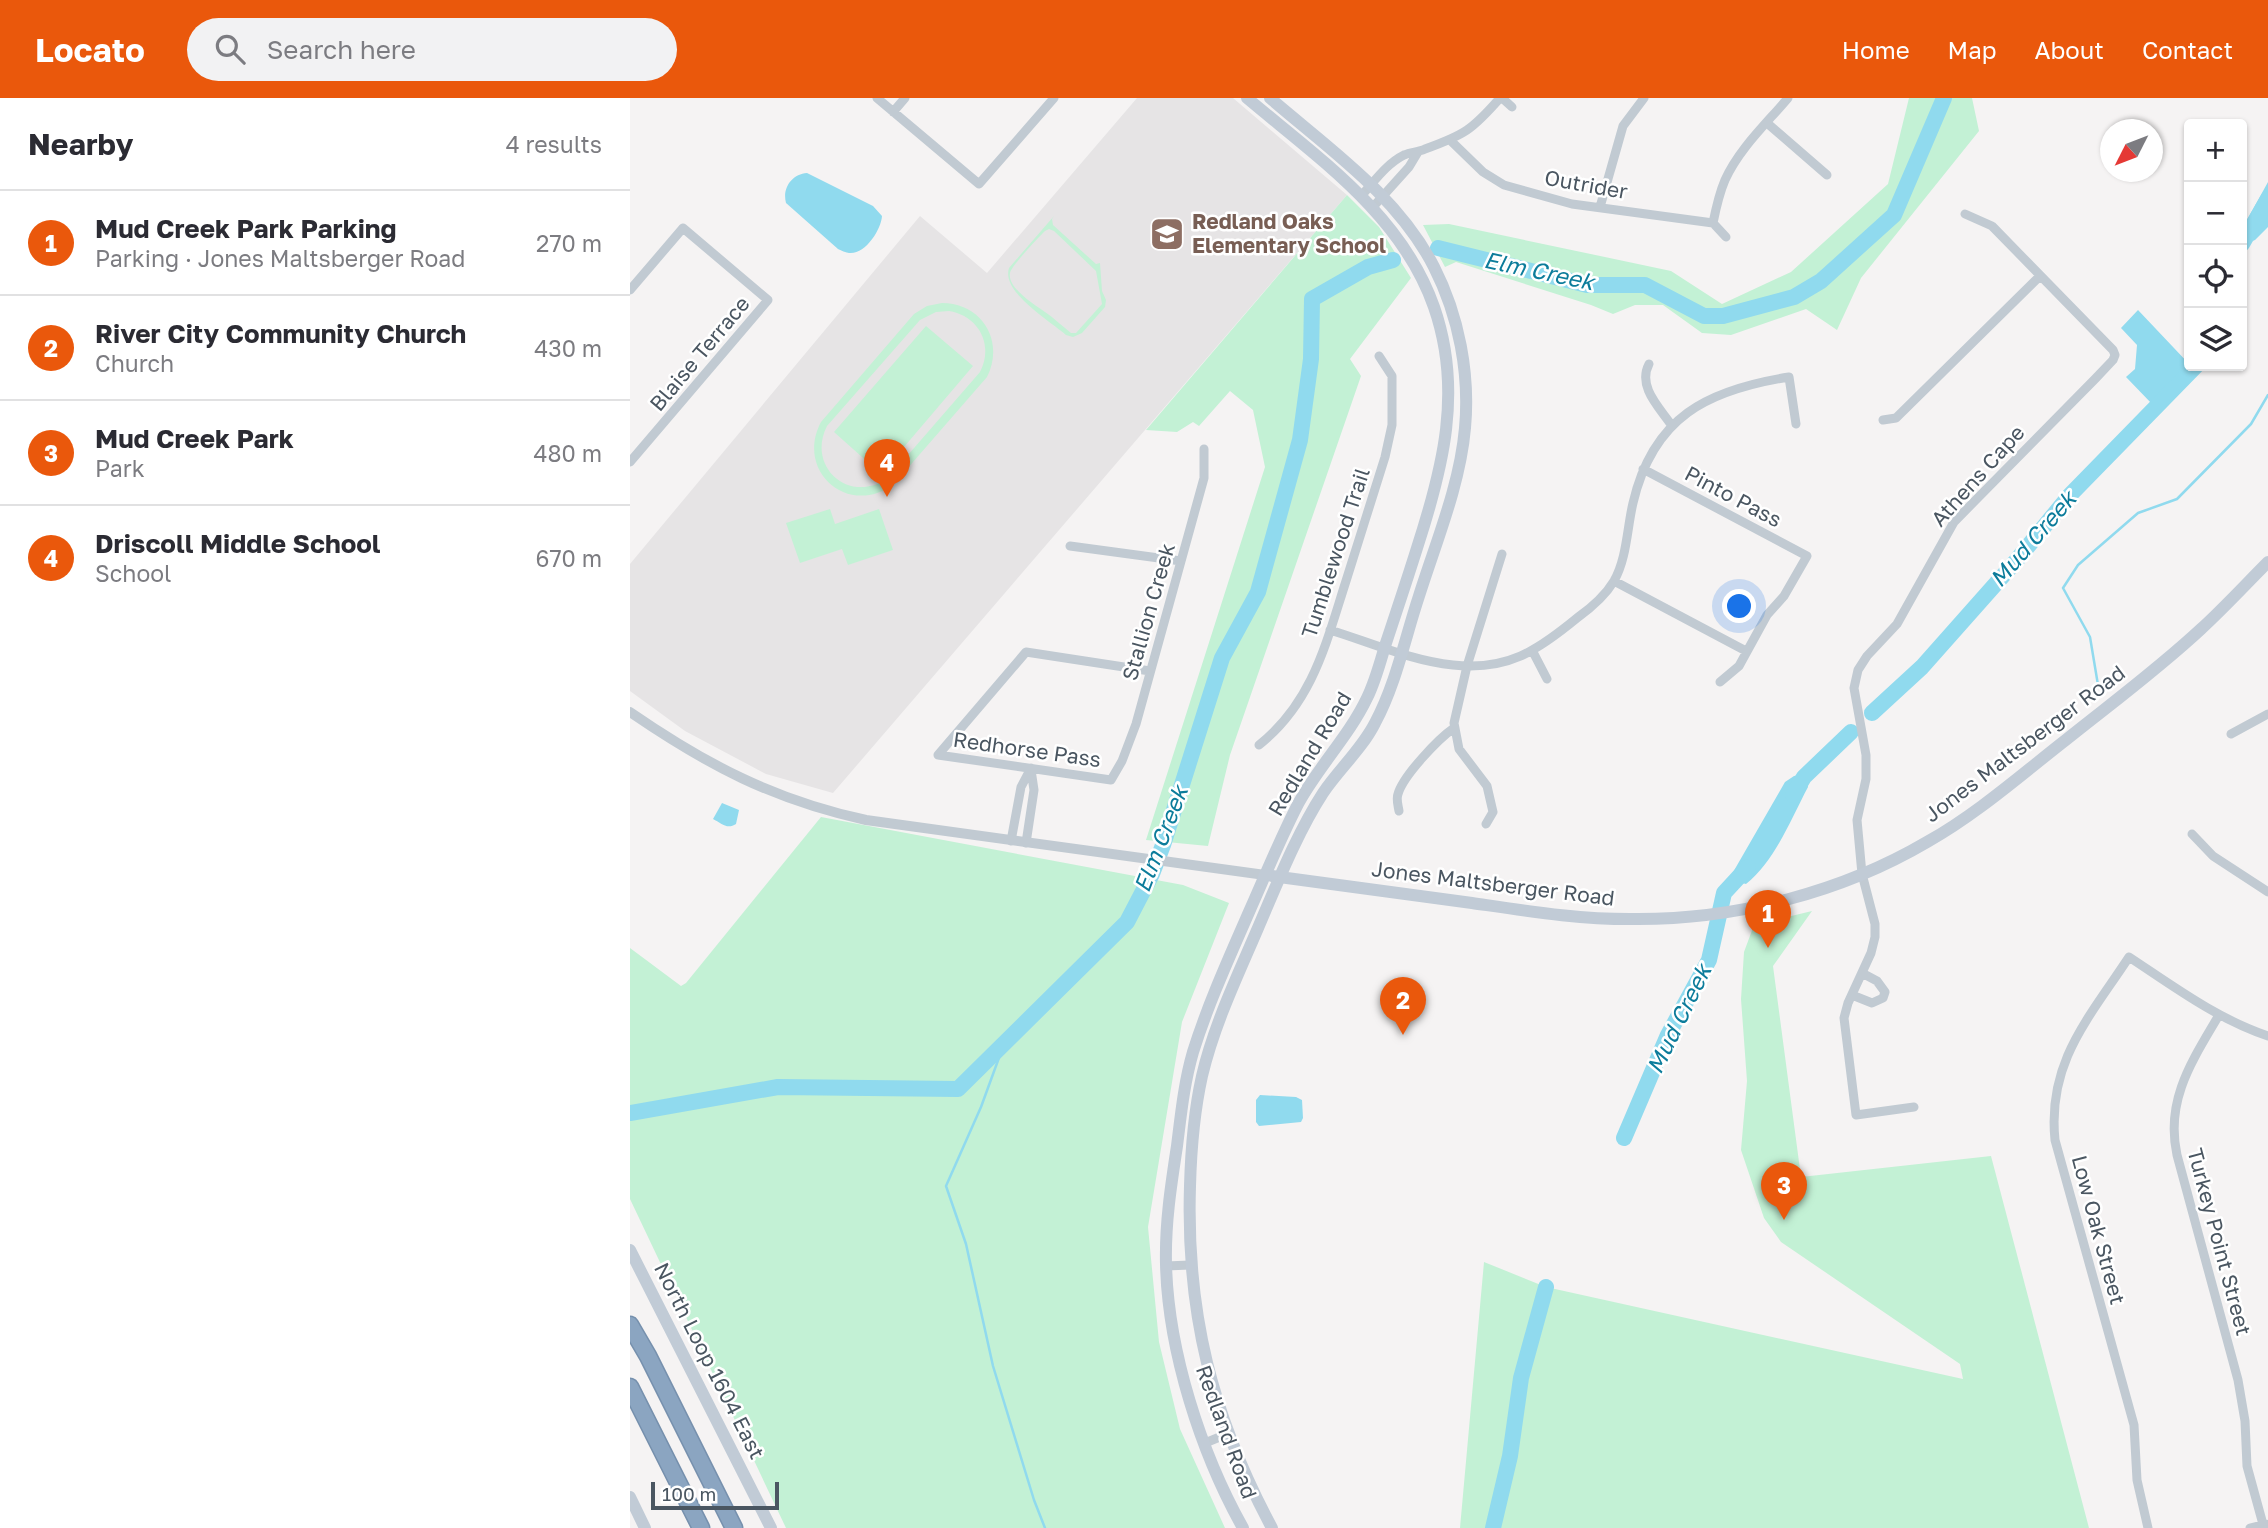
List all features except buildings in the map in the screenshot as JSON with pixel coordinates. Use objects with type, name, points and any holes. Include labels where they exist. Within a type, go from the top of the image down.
[{"type":"highway","points":[[630,1325],[734,1528]]},
{"type":"highway","points":[[630,1387],[701,1528]]},
{"type":"main road","name":"Redland Road","points":[[1243,1528],[1205,1443],[1182,1373],[1172,1320],[1166,1266],[1170,1186],[1190,1065],[1217,985],[1265,875],[1309,786],[1346,734],[1369,695],[1436,489],[1445,451],[1449,401],[1443,337],[1434,307],[1417,268],[1395,234],[1373,207],[1247,98]]},
{"type":"main road","name":"Redland Road","points":[[1270,98],[1383,196],[1409,227],[1434,268],[1454,318],[1465,370],[1465,429],[1456,480],[1385,701],[1374,726],[1323,793],[1280,877],[1218,1020],[1202,1076],[1191,1150],[1190,1265],[1204,1359],[1227,1434],[1272,1528]]},
{"type":"main road","name":"Jones Maltsberger Road","points":[[1265,875],[1587,918],[1678,918],[1754,907],[1801,895],[1863,874],[1927,843],[1994,796],[2150,674],[2201,629],[2268,562]]},
{"type":"main road","name":"North Loop 1604 East","points":[[630,1250],[771,1528]]},
{"type":"main road","points":[[630,1497],[645,1528]]},
{"type":"street","points":[[877,98],[979,184],[1054,98]]},
{"type":"street","points":[[894,111],[905,98]]},
{"type":"street","points":[[1361,196],[1395,161],[1406,154],[1450,140],[1478,124],[1501,98],[1512,107]]},
{"type":"street","points":[[1600,207],[1623,125],[1644,98]]},
{"type":"street","points":[[1726,237],[1713,223],[1720,193],[1730,170],[1788,98]]},
{"type":"street","points":[[1767,123],[1827,174]]},
{"type":"street","name":"Outrider","points":[[1450,140],[1483,172],[1504,185],[1558,201],[1713,223]]},
{"type":"street","points":[[1373,207],[1409,167],[1418,152]]},
{"type":"street","name":"Athens Cape","points":[[1863,874],[1857,820],[1866,779],[1866,755],[1854,688],[1858,670],[1867,656],[1897,624],[1954,522],[2104,370],[2115,355],[1992,226],[1965,214]]},
{"type":"street","name":"Blaise Terrace","points":[[630,290],[683,228],[768,300],[630,462]]},
{"type":"street","points":[[1883,420],[1896,418],[2040,276]]},
{"type":"street","name":"Tumblewood Trail","points":[[1259,745],[1280,725],[1306,692],[1320,663],[1385,457],[1392,425],[1392,376],[1379,356]]},
{"type":"street","points":[[1649,364],[1644,376],[1648,391],[1672,426]]},
{"type":"street","points":[[1448,373],[1465,370]]},
{"type":"street","points":[[1330,630],[1436,662],[1467,666],[1502,662],[1533,652],[1596,604],[1614,581],[1623,556],[1643,469],[1653,450],[1672,426],[1698,404],[1717,395],[1757,382],[1789,377],[1796,424]]},
{"type":"street","name":"Stallion Creek","points":[[1111,780],[1129,743],[1181,561],[1204,478],[1203,449]]},
{"type":"street","points":[[1445,451],[1461,454]]},
{"type":"street","name":"Pinto Pass","points":[[1643,469],[1807,556],[1784,596],[1767,615],[1746,651]]},
{"type":"street","points":[[1070,546],[1181,561]]},
{"type":"street","points":[[1486,824],[1493,812],[1487,786],[1459,749],[1454,714],[1502,554]]},
{"type":"street","points":[[1614,581],[1746,651],[1737,669],[1720,682]]},
{"type":"street","name":"Redhorse Pass","points":[[1111,780],[938,755],[1026,652],[1150,671]]},
{"type":"street","points":[[1533,652],[1547,679]]},
{"type":"street","points":[[1369,695],[1385,701]]},
{"type":"street","name":"Jones Maltsberger Road","points":[[630,712],[716,767],[759,788],[832,813],[1011,841],[1265,875]]},
{"type":"street","points":[[2231,734],[2268,714]]},
{"type":"street","points":[[1398,811],[1396,797],[1401,787],[1436,742],[1454,728]]},
{"type":"street","points":[[1011,841],[1021,787],[1031,768]]},
{"type":"street","points":[[1026,843],[1034,790],[1031,768]]},
{"type":"street","points":[[2192,834],[2213,856],[2268,892]]},
{"type":"street","points":[[1863,874],[1875,924],[1875,937],[1844,1018],[1856,1115],[1913,1107]]},
{"type":"street","name":"Low Oak Street","points":[[2148,1528],[2137,1480],[2134,1425],[2059,1155],[2054,1124],[2057,1086],[2070,1049],[2129,957],[2219,1015]]},
{"type":"street","points":[[1852,995],[1872,1003],[1884,998],[1882,985],[1862,973]]},
{"type":"street","points":[[2219,1015],[2268,1036]]},
{"type":"street","name":"Turkey Point Street","points":[[2219,1015],[2189,1066],[2176,1106],[2173,1130],[2177,1156],[2238,1380],[2245,1421],[2247,1465],[2265,1525]]},
{"type":"street","points":[[1166,1266],[1190,1265]]},
{"type":"street","points":[[1205,1443],[1227,1434]]},
{"type":"street","points":[[2250,1528],[2265,1525]]},
{"type":"shaded area","points":[[1137,98],[1233,98],[1347,195],[833,793],[766,774],[685,731],[630,691],[630,564],[920,216],[987,273]]},
{"type":"green space","points":[[1909,98],[1972,98],[1979,131],[1861,278],[1837,330],[1806,309],[1731,335],[1702,333],[1663,305],[1635,305],[1613,314],[1456,262],[1445,267],[1423,225],[1449,224],[1671,271],[1722,304],[1791,272],[1888,184]]},
{"type":"green space","points":[[1347,195],[1379,227],[1411,278],[1350,359],[1361,376],[1230,755],[1208,846],[1146,840],[1265,467],[1253,410],[1230,391],[1199,426],[1193,422],[1177,432],[1146,430]]},
{"type":"green space","points":[[1054,216],[1053,225],[1096,264],[1100,263],[1105,307],[1082,333],[1073,337],[1066,335],[1019,296],[1008,277],[1009,268]],"holes":[[[1045,231],[1054,231],[1096,271],[1102,304],[1076,333],[1071,333],[1023,296],[1010,279],[1012,269],[1031,245]]]},
{"type":"green space","points":[[942,303],[956,305],[979,317],[986,326],[993,350],[987,377],[893,485],[876,493],[859,496],[844,492],[830,484],[820,472],[815,457],[815,440],[821,422],[914,314],[927,306]],"holes":[[[936,312],[960,314],[976,325],[981,333],[985,352],[980,372],[888,478],[874,485],[859,487],[835,478],[822,455],[822,441],[827,426],[920,320]]]},
{"type":"green space","points":[[926,326],[973,366],[881,474],[834,432]]},
{"type":"green space","points":[[830,509],[835,524],[879,509],[893,550],[848,565],[842,549],[800,563],[786,523]]},
{"type":"green space","points":[[821,817],[1183,885],[1229,903],[1182,1022],[1148,1227],[1159,1342],[1180,1429],[1225,1528],[786,1528],[630,1199],[630,948],[681,986],[686,983]]},
{"type":"green space","points":[[1812,911],[1773,966],[1801,1177],[1991,1156],[2089,1528],[1460,1528],[1484,1262],[1546,1287],[1963,1379],[1960,1364],[1781,1242],[1764,1218],[1741,1150],[1747,1081],[1741,999],[1744,952],[1754,925]]},
{"type":"water","points":[[807,173],[873,206],[882,216],[875,234],[861,250],[849,253],[838,249],[786,203],[785,192],[789,183],[797,176]]},
{"type":"water","points":[[2268,182],[2268,227],[2248,243],[2247,220]]},
{"type":"water","points":[[2138,310],[2184,359],[2186,371],[2153,405],[2126,377],[2135,369],[2137,345],[2121,328]]},
{"type":"water","points":[[1801,775],[1807,780],[1808,787],[1766,864],[1746,884],[1730,880],[1785,782]]},
{"type":"water","points":[[722,803],[739,810],[736,824],[733,826],[713,819]]},
{"type":"water","points":[[1260,1095],[1296,1097],[1302,1100],[1301,1122],[1259,1126],[1256,1122],[1256,1100]]},
{"type":"waterway","name":"Elm Creek","points":[[1438,248],[1587,285],[1645,285],[1704,316],[1723,316],[1794,297],[1821,281],[1894,215],[1944,98]]},
{"type":"waterway","name":"Mud Creek","points":[[2247,235],[2268,199]]},
{"type":"waterway","name":"Elm Creek","points":[[630,1113],[778,1087],[958,1089],[1127,922],[1152,874],[1163,845],[1222,658],[1258,592],[1300,440],[1311,359],[1312,299],[1368,267],[1393,260]]},
{"type":"waterway","name":"Mud Creek","points":[[1872,713],[1922,667],[2016,561],[2070,495],[2191,371]]},
{"type":"waterway","points":[[2098,685],[2090,637],[2063,588],[2078,565],[2138,513],[2177,499],[2251,424],[2268,395]]},
{"type":"waterway","name":"Mud Creek","points":[[1793,795],[1804,777],[1851,732]]},
{"type":"waterway","name":"Mud Creek","points":[[1624,1138],[1668,1035],[1709,960],[1724,893],[1748,867]]},
{"type":"waterway","points":[[1004,1044],[981,1107],[946,1186],[966,1244],[993,1366],[1045,1528]]},
{"type":"waterway","name":"Mud Creek","points":[[1493,1528],[1510,1456],[1521,1378],[1546,1287]]},
{"type":"place","name":"Redland Oaks Elementary School","points":[[1167,234]]},
{"type":"place","name":"Driscoll Middle School","points":[[887,497]]},
{"type":"place","name":"Mud Creek Park Parking","points":[[1768,948]]},
{"type":"place","name":"River City Community Church","points":[[1403,1035]]},
{"type":"place","name":"Mud Creek Park","points":[[1784,1220]]}]
